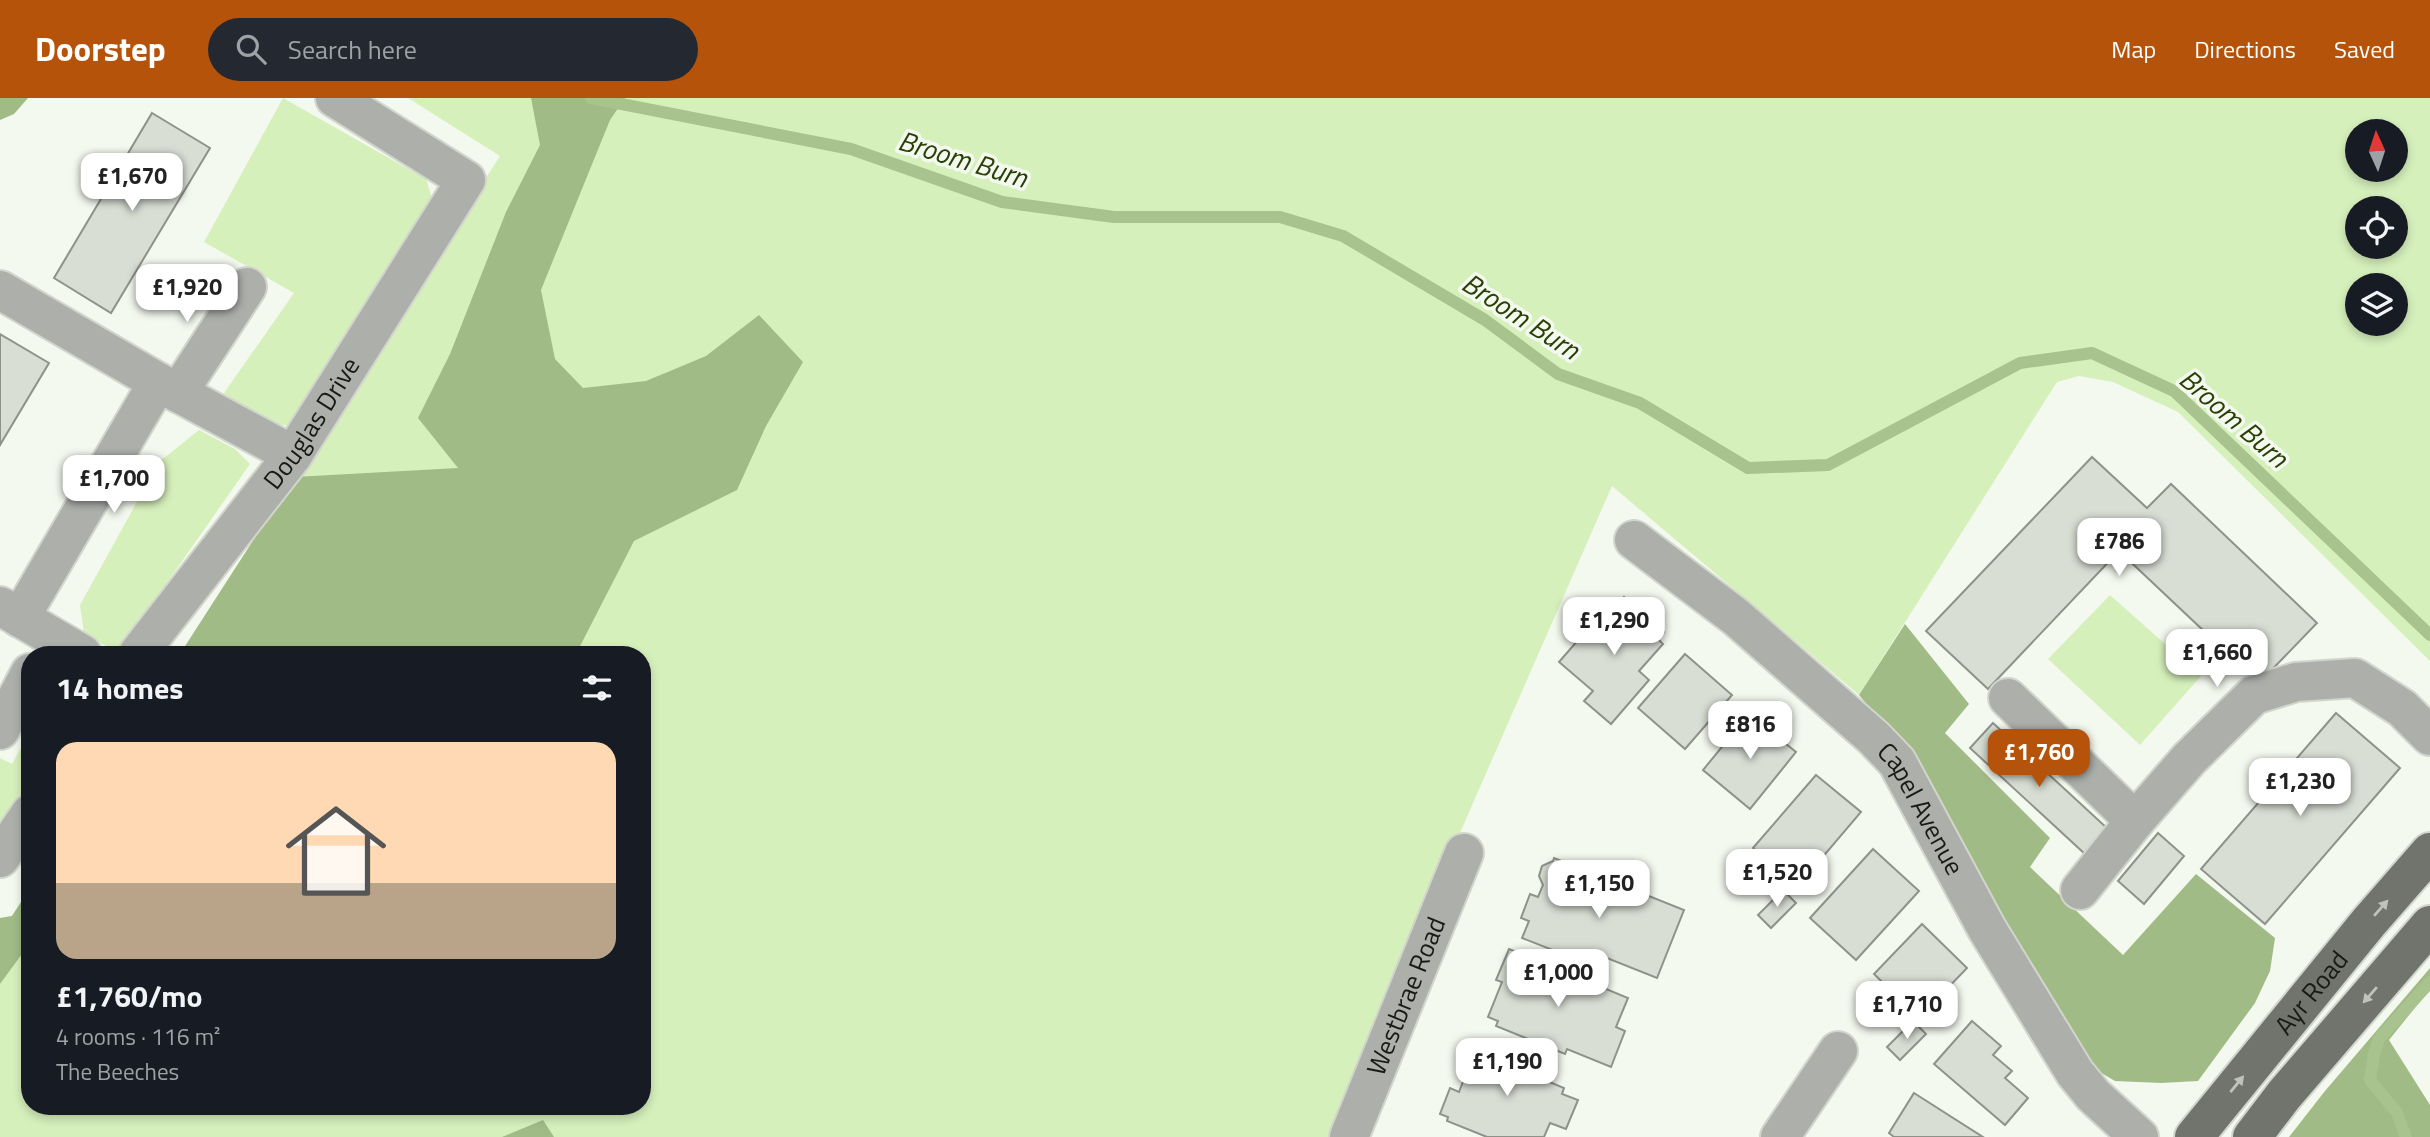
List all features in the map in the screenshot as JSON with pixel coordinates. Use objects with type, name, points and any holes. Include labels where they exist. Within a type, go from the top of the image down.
[{"type":"main road","name":"Ayr Road","points":[[2194,1137],[2368,922],[2430,852]]},
{"type":"main road","name":"Ayr Road","points":[[2252,1137],[2430,925]]},
{"type":"street","name":"Douglas Drive","points":[[144,646],[293,455],[466,180],[335,98]]},
{"type":"street","points":[[38,634],[168,388],[247,287]]},
{"type":"street","points":[[0,290],[168,388],[293,455]]},
{"type":"street","name":"Capel Avenue","points":[[1634,540],[1736,617],[1874,738],[1897,762],[1987,929],[2075,1073],[2094,1095],[2139,1137]]},
{"type":"street","points":[[2080,890],[2189,759],[2254,695],[2296,681],[2355,678],[2402,708],[2430,736]]},
{"type":"street","points":[[0,730],[21,690]]},
{"type":"street","points":[[2008,698],[2135,821]]},
{"type":"street","points":[[0,858],[21,827]]},
{"type":"street","name":"Westbrae Road","points":[[1349,1137],[1464,853]]},
{"type":"street","points":[[1780,1137],[1838,1051]]},
{"type":"green space","points":[[0,98],[28,98],[14,114],[0,120]]},
{"type":"green space","points":[[283,98],[426,179],[435,208],[291,426],[265,422],[224,393],[294,293],[204,242]]},
{"type":"green space","points":[[408,98],[531,98],[532,104],[537,98],[2430,98],[2430,661],[2178,412],[2113,382],[2079,376],[2057,382],[1859,695],[1612,486],[1445,867],[1332,1137],[0,1137],[0,918],[12,916],[21,902],[21,1115],[651,1115],[651,646],[185,646],[500,156]]},
{"type":"green space","points":[[531,98],[625,98],[610,120],[541,290],[555,359],[583,388],[646,381],[706,356],[759,315],[803,362],[766,426],[737,490],[634,541],[580,646],[185,646],[294,477],[458,468],[418,418],[450,354],[506,212],[540,145]]},
{"type":"green space","points":[[199,430],[235,449],[250,464],[124,644],[106,646],[84,634],[80,605],[159,462]]},
{"type":"green space","points":[[2110,595],[2201,676],[2140,745],[2048,659]]},
{"type":"green space","points":[[1905,624],[1969,704],[1945,733],[2050,838],[2030,867],[2123,955],[2196,874],[2275,938],[2270,971],[2255,1003],[2198,1081],[2115,1081],[2091,1067],[2015,952],[1929,782],[1859,695]]},
{"type":"green space","points":[[21,748],[21,798],[0,828],[0,758],[12,764]]},
{"type":"green space","points":[[21,902],[21,955],[0,984],[0,918],[12,916]]},
{"type":"green space","points":[[2430,968],[2430,989],[2389,1040],[2430,1105],[2430,1137],[2289,1137],[2325,1091]]},
{"type":"green space","points":[[543,1120],[554,1137],[502,1137]]},
{"type":"building","points":[[152,113],[210,148],[111,313],[54,278]]},
{"type":"building","points":[[0,334],[49,363],[0,445]]},
{"type":"building","points":[[2092,457],[2147,508],[2171,484],[2317,623],[2259,683],[2119,551],[1988,689],[1926,631]]},
{"type":"building","points":[[1624,597],[1664,632],[1658,639],[1663,644],[1639,671],[1649,680],[1611,724],[1584,701],[1593,691],[1559,662],[1613,600],[1618,604]]},
{"type":"building","points":[[1685,654],[1732,695],[1685,749],[1638,708]]},
{"type":"building","points":[[2336,713],[2400,768],[2265,924],[2201,869]]},
{"type":"building","points":[[1749,714],[1796,752],[1750,809],[1703,770]]},
{"type":"building","points":[[1993,723],[2108,829],[2085,854],[1970,748]]},
{"type":"building","points":[[1816,775],[1861,812],[1798,886],[1753,848]]},
{"type":"building","points":[[2158,833],[2184,856],[2144,904],[2118,881]]},
{"type":"building","points":[[1873,849],[1919,891],[1856,960],[1810,918]]},
{"type":"building","points":[[1554,858],[1684,910],[1657,978],[1597,954],[1593,966],[1522,938],[1529,921],[1521,918],[1530,894],[1538,897],[1543,885],[1539,876],[1542,866]]},
{"type":"building","points":[[1783,890],[1796,903],[1771,928],[1758,915]]},
{"type":"building","points":[[1922,924],[1967,968],[1919,1018],[1874,974]]},
{"type":"building","points":[[1509,949],[1628,998],[1616,1027],[1625,1031],[1611,1067],[1567,1049],[1565,1054],[1496,1026],[1498,1021],[1488,1017],[1502,982],[1496,980]]},
{"type":"building","points":[[1913,1021],[1926,1034],[1900,1060],[1887,1047]]},
{"type":"building","points":[[1972,1021],[2001,1046],[1993,1055],[2012,1071],[2005,1078],[2028,1098],[2005,1125],[1934,1064]]},
{"type":"building","points":[[1493,1042],[1519,1052],[1512,1067],[1524,1071],[1528,1062],[1551,1071],[1547,1081],[1564,1088],[1562,1094],[1578,1100],[1566,1129],[1550,1123],[1544,1137],[1487,1137],[1447,1121],[1448,1117],[1440,1114],[1450,1088],[1459,1092],[1464,1079],[1461,1071],[1466,1057],[1475,1052],[1487,1056]]},
{"type":"building","points":[[1914,1093],[1983,1137],[1894,1137],[1889,1133]]},
{"type":"waterway","name":"Broom Burn","points":[[591,98],[851,149],[1002,202],[1114,217],[1280,217],[1343,236],[1485,320],[1558,374],[1640,403],[1748,468],[1828,465],[2020,363],[2092,353],[2174,391],[2430,635]]},
{"type":"waterway","name":"Broom Burn","points":[[2406,1137],[2397,1113],[2370,1080],[2374,1054],[2379,1039],[2430,982]]}]
